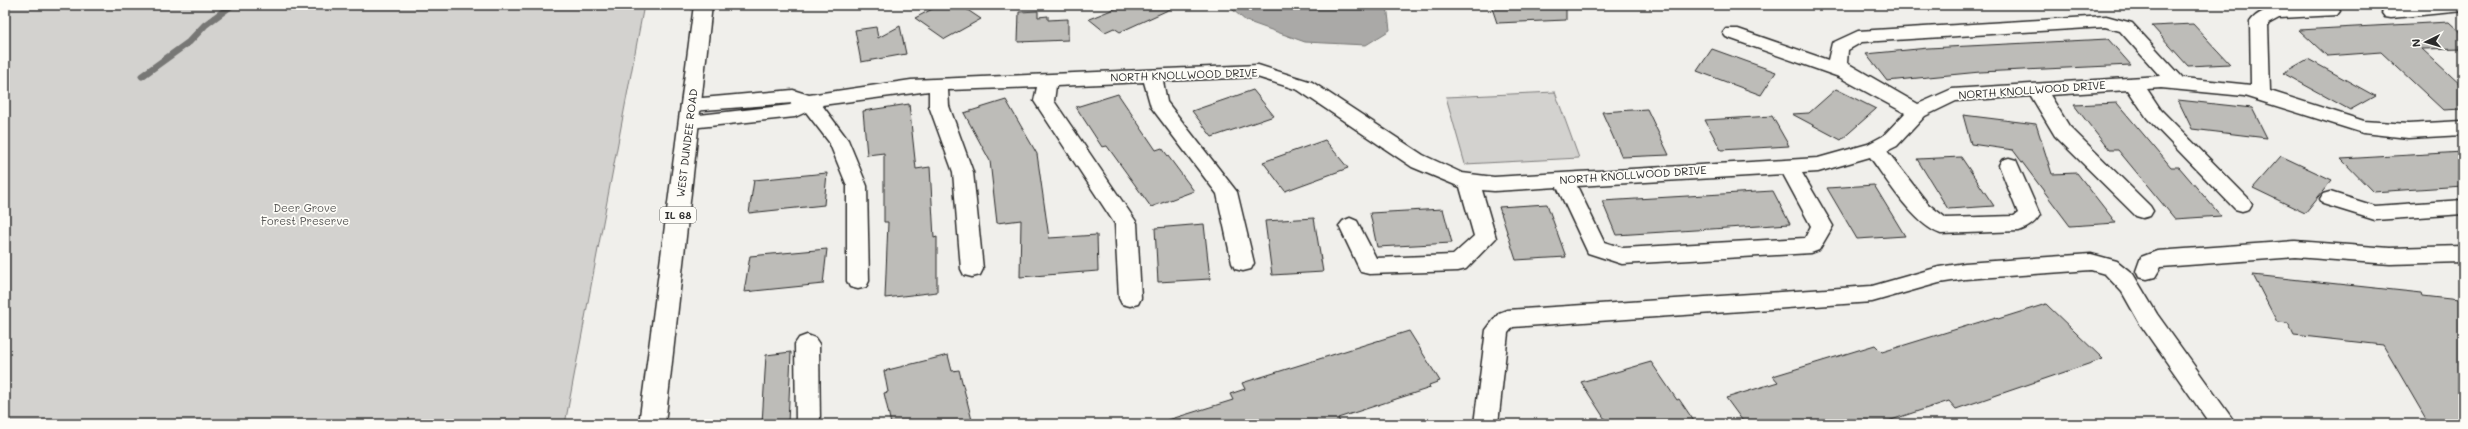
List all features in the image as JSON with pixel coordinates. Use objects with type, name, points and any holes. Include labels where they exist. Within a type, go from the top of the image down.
[{"type":"main road","name":"WEST DUNDEE ROAD","points":[[652,424],[691,114],[703,5]]},
{"type":"street","points":[[2391,13],[2463,6]]},
{"type":"street","points":[[2261,94],[2259,22],[2275,13],[2331,11]]},
{"type":"street","points":[[1846,73],[1837,65],[1839,47],[1858,38],[2106,22],[2126,27],[2176,82]]},
{"type":"street","points":[[1732,32],[1846,73],[1918,112]]},
{"type":"street","name":"NORTH KNOLLWOOD DRIVE","points":[[691,114],[794,111],[808,102],[911,86],[1258,71],[1305,86],[1419,162],[1423,162],[1458,180],[1494,184],[1818,165],[1875,149],[1890,141],[1918,112],[1952,95],[2133,83],[2176,82],[2246,90],[2364,127],[2408,132],[2463,128]]},
{"type":"street","points":[[1152,75],[1158,103],[1227,192],[1243,263]]},
{"type":"street","points":[[1047,80],[1044,101],[1126,223],[1130,298]]},
{"type":"street","points":[[2133,83],[2154,114],[2242,204]]},
{"type":"street","points":[[938,85],[939,106],[962,172],[972,270]]},
{"type":"street","points":[[2037,90],[2062,131],[2143,211]]},
{"type":"street","points":[[808,102],[838,140],[857,186],[858,280]]},
{"type":"street","points":[[1875,149],[1921,208],[1942,226],[2019,223],[2029,215],[2009,165]]},
{"type":"street","points":[[1564,180],[1596,247],[1622,256],[1811,245],[1822,226],[1789,167]]},
{"type":"street","points":[[1350,226],[1369,266],[1458,263],[1485,238],[1469,181]]},
{"type":"street","points":[[2330,199],[2376,212],[2463,207]]},
{"type":"street","points":[[2147,271],[2149,263],[2157,259],[2295,249],[2390,256],[2463,254]]},
{"type":"street","points":[[1486,424],[1497,330],[1507,319],[1872,294],[1939,275],[1965,271],[2091,262],[2107,265],[2115,270],[2126,282],[2142,305],[2148,318],[2224,424]]},
{"type":"street","points":[[807,344],[808,424]]},
{"type":"green space","name":"Deer Grove Forest Preserve","points":[[5,5],[644,5],[565,424],[5,424]]},
{"type":"green space","points":[[1555,92],[1579,158],[1465,164],[1446,97]]},
{"type":"shaded area","points":[[1227,5],[1387,5],[1390,30],[1366,45],[1305,42],[1246,21]]},
{"type":"building","points":[[940,5],[960,5],[981,19],[945,39],[915,18]]},
{"type":"building","points":[[1124,5],[1179,5],[1120,32],[1114,28],[1105,32],[1089,19]]},
{"type":"building","points":[[1491,5],[1566,5],[1566,20],[1497,23]]},
{"type":"building","points":[[1038,11],[1038,17],[1048,16],[1048,20],[1068,19],[1068,40],[1018,42],[1019,12]]},
{"type":"building","points":[[2449,22],[2463,35],[2463,48],[2422,49],[2463,87],[2463,109],[2443,110],[2381,52],[2327,56],[2299,30]]},
{"type":"building","points":[[2193,24],[2230,64],[2188,66],[2152,26]]},
{"type":"building","points":[[900,26],[906,54],[861,62],[855,30],[876,27],[878,38]]},
{"type":"building","points":[[2108,39],[2131,65],[1980,72],[1887,81],[1866,54],[1928,48]]},
{"type":"building","points":[[1712,49],[1776,72],[1761,95],[1697,71]]},
{"type":"building","points":[[2308,59],[2375,96],[2350,110],[2283,73]]},
{"type":"building","points":[[1836,89],[1876,109],[1841,140],[1792,114],[1809,113]]},
{"type":"building","points":[[1253,90],[1274,116],[1212,137],[1192,111]]},
{"type":"building","points":[[1118,94],[1156,150],[1162,148],[1194,191],[1151,207],[1107,146],[1102,147],[1076,107]]},
{"type":"building","points":[[1006,100],[1037,154],[1049,238],[1097,235],[1098,271],[1020,277],[1021,220],[997,223],[990,161],[964,113]]},
{"type":"building","points":[[2178,100],[2252,108],[2267,138],[2192,129]]},
{"type":"building","points":[[2117,103],[2171,167],[2179,167],[2221,216],[2175,219],[2118,150],[2109,150],[2074,105]]},
{"type":"building","points":[[909,104],[916,169],[930,167],[934,238],[937,237],[937,292],[885,298],[888,222],[884,222],[884,153],[867,155],[863,111]]},
{"type":"building","points":[[1647,109],[1669,155],[1622,157],[1602,112]]},
{"type":"building","points":[[1963,115],[2036,124],[2052,174],[2077,173],[2116,223],[2070,226],[2013,150],[1971,144]]},
{"type":"building","points":[[1772,116],[1789,146],[1721,150],[1705,120]]},
{"type":"building","points":[[1325,140],[1348,168],[1285,191],[1263,162]]},
{"type":"building","points":[[2463,152],[2463,186],[2373,192],[2341,159]]},
{"type":"building","points":[[2281,156],[2332,180],[2305,213],[2253,188]]},
{"type":"building","points":[[1961,157],[1994,206],[1948,209],[1917,159]]},
{"type":"building","points":[[827,173],[824,205],[749,213],[754,180]]},
{"type":"building","points":[[1874,185],[1905,236],[1857,239],[1827,188]]},
{"type":"building","points":[[1773,191],[1790,224],[1616,235],[1602,201]]},
{"type":"building","points":[[1547,204],[1566,257],[1516,260],[1499,207]]},
{"type":"building","points":[[1443,209],[1452,243],[1377,247],[1370,213]]},
{"type":"building","points":[[1314,218],[1323,272],[1272,275],[1265,221]]},
{"type":"building","points":[[1204,224],[1210,279],[1158,282],[1155,228]]},
{"type":"building","points":[[827,249],[823,284],[744,292],[750,256]]},
{"type":"building","points":[[2253,275],[2422,293],[2423,296],[2459,300],[2463,305],[2463,424],[2429,424],[2383,345],[2294,335],[2288,323],[2277,322]]},
{"type":"building","points":[[2046,304],[2103,359],[1956,409],[1949,401],[1879,424],[1745,424],[1726,398],[1778,382],[1773,376],[1875,345],[1882,352],[1996,317],[1998,319]]},
{"type":"building","points":[[1409,331],[1440,381],[1429,385],[1430,388],[1338,418],[1341,424],[1169,424],[1168,420],[1233,400],[1230,394],[1245,389],[1242,383]]},
{"type":"building","points":[[791,352],[788,424],[762,424],[766,355]]},
{"type":"building","points":[[948,355],[952,371],[959,370],[973,424],[891,424],[884,393],[888,392],[884,371]]},
{"type":"building","points":[[1651,362],[1677,400],[1679,399],[1696,424],[1608,424],[1581,382]]},
{"type":"waterway","points":[[142,76],[189,42],[205,25],[232,5]]}]
